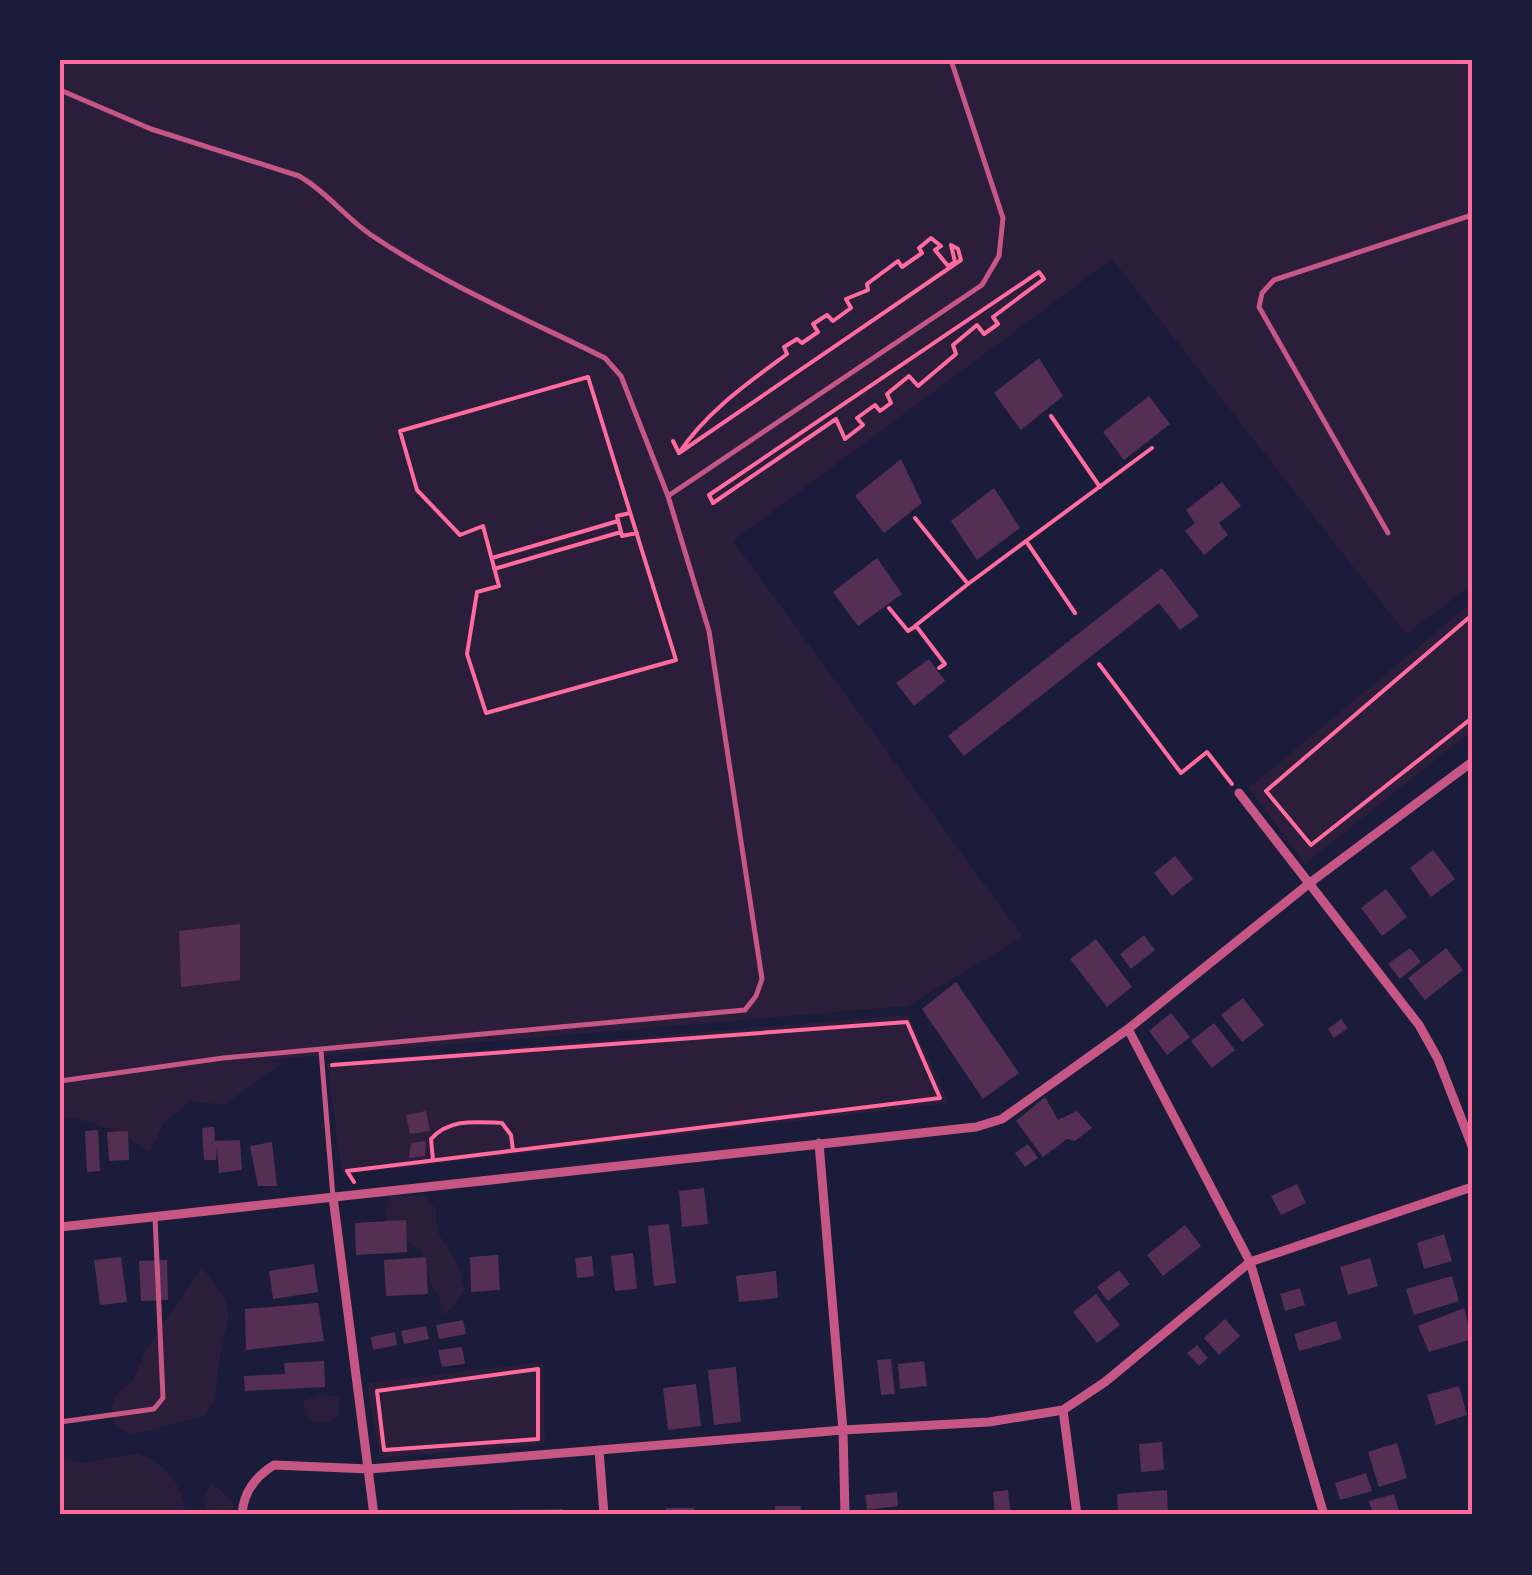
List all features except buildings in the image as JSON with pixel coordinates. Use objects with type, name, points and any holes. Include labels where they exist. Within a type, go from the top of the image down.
[{"type":"street","points":[[60,1227],[976,1126],[1002,1119],[1128,1028],[1311,882],[1472,762]]},
{"type":"street","points":[[1239,793],[1419,1025],[1438,1060],[1472,1146]]},
{"type":"street","points":[[1128,1028],[1250,1262],[1324,1515]]},
{"type":"street","points":[[819,1143],[843,1430],[845,1515]]},
{"type":"street","points":[[242,1515],[248,1490],[274,1465],[369,1469],[843,1430],[990,1422],[1064,1410],[1106,1382],[1250,1262],[1472,1187]]},
{"type":"street","points":[[333,1197],[374,1515]]},
{"type":"street","points":[[1064,1410],[1078,1515]]},
{"type":"street","points":[[599,1450],[604,1515]]},
{"type":"lane","points":[[668,496],[982,285],[999,256],[1002,218],[950,60]]},
{"type":"lane","points":[[60,90],[151,129],[299,176],[317,186],[367,233],[453,284],[604,358],[621,376],[668,496],[709,632],[762,979],[745,1010],[223,1058],[60,1081]]},
{"type":"lane","points":[[1388,532],[1259,307],[1262,293],[1274,280],[1472,215]]},
{"type":"lane","points":[[321,1049],[333,1197]]},
{"type":"lane","points":[[60,1422],[154,1410],[161,1404],[155,1217]]},
{"type":"path","points":[[931,238],[941,246],[935,250],[948,266],[954,262],[951,245],[958,248],[962,260],[678,453],[741,388],[787,354],[784,347],[797,339],[802,344],[818,332],[814,324],[828,315],[833,321],[851,308],[846,300],[868,290],[867,284],[898,261],[902,267],[922,253],[918,248],[931,238]]},
{"type":"path","points":[[1039,272],[1044,279],[993,318],[998,324],[984,334],[977,325],[953,345],[956,354],[918,386],[908,376],[887,394],[891,403],[880,410],[875,404],[856,418],[863,425],[846,439],[836,420],[713,503],[709,495],[1039,272]]},
{"type":"path","points":[[588,377],[630,512],[676,660],[486,713],[468,654],[477,592],[499,586],[483,526],[460,535],[417,490],[400,431],[588,377]]},
{"type":"path","points":[[1051,416],[1100,487]]},
{"type":"path","points":[[674,440],[678,453]]},
{"type":"path","points":[[889,608],[908,631],[1152,448]]},
{"type":"path","points":[[630,512],[617,516],[622,536],[637,534]]},
{"type":"path","points":[[915,518],[968,584]]},
{"type":"path","points":[[492,558],[618,521]]},
{"type":"path","points":[[494,569],[621,532]]},
{"type":"path","points":[[1026,541],[1075,613]]},
{"type":"path","points":[[1472,615],[1266,791],[1311,845],[1472,718]]},
{"type":"path","points":[[915,626],[946,664],[939,668]]},
{"type":"path","points":[[1099,664],[1181,774],[1207,752],[1239,793]]},
{"type":"path","points":[[331,1065],[907,1022],[940,1098],[347,1171],[361,1194]]},
{"type":"path","points":[[433,1160],[431,1139],[442,1128],[468,1121],[502,1124],[511,1136],[514,1150]]},
{"type":"path","points":[[538,1369],[538,1439],[384,1450],[376,1391],[538,1369]]},
{"type":"shaded area","points":[[60,60],[1472,60],[1472,585],[1406,634],[1112,259],[733,541],[1023,937],[908,1006],[267,1060],[283,1063],[224,1105],[191,1101],[164,1122],[150,1152],[107,1128],[60,1117]]},
{"type":"shaded area","points":[[1472,602],[1472,731],[1305,864],[1249,788]]},
{"type":"shaded area","points":[[908,1015],[949,1103],[342,1175],[327,1063]]},
{"type":"shaded area","points":[[390,1196],[424,1196],[436,1209],[438,1231],[455,1260],[465,1289],[456,1304],[442,1315],[440,1297],[431,1284],[421,1250],[397,1235],[388,1224]]},
{"type":"shaded area","points":[[202,1267],[225,1299],[229,1316],[214,1402],[204,1416],[131,1435],[116,1427],[111,1409],[118,1392],[132,1382],[147,1348]]},
{"type":"shaded area","points":[[543,1362],[545,1444],[380,1458],[367,1383]]},
{"type":"shaded area","points":[[321,1395],[340,1397],[338,1417],[323,1423],[307,1419],[303,1401]]},
{"type":"shaded area","points":[[138,1453],[171,1476],[186,1515],[60,1515],[60,1457],[83,1463]]},
{"type":"shaded area","points":[[211,1483],[224,1493],[236,1515],[208,1515],[203,1501]]}]
